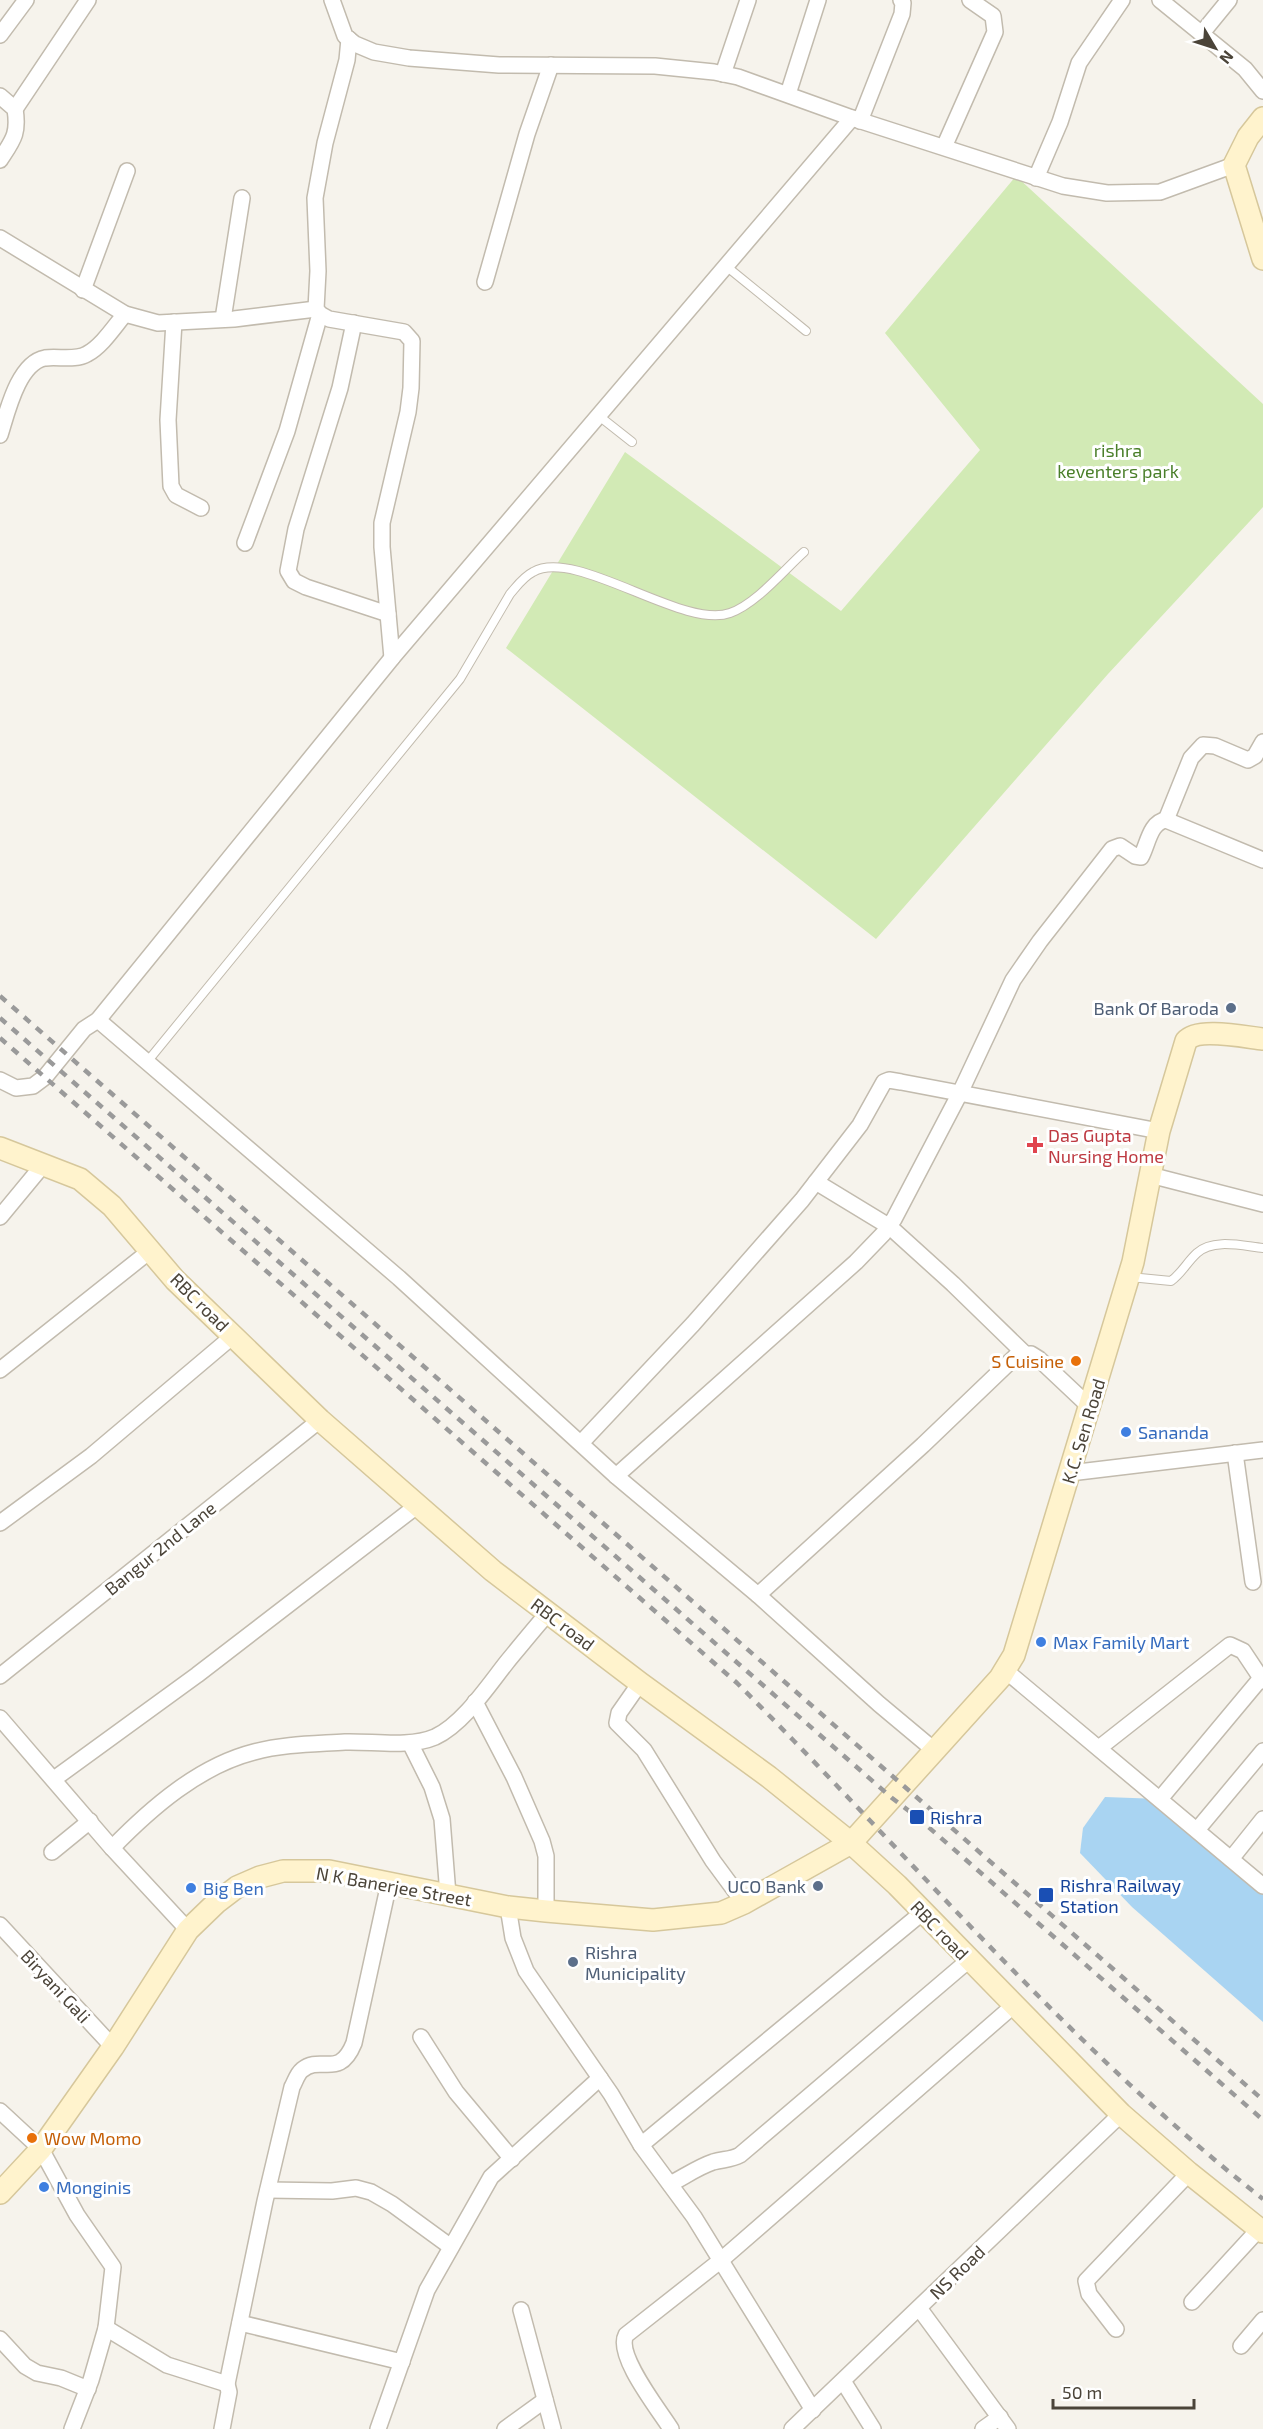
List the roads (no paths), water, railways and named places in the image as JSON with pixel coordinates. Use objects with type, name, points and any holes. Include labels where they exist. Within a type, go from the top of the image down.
[{"type":"street","points":[[0,35],[26,0]]},
{"type":"street","points":[[0,160],[16,135],[15,109],[88,0]]},
{"type":"street","points":[[332,0],[342,30],[349,39],[362,48],[374,52],[409,58],[499,65],[663,66],[723,74],[1036,178],[1074,188],[1107,193],[1160,192],[1182,186],[1234,165],[1248,137],[1263,118]]},
{"type":"street","points":[[723,74],[748,0]]},
{"type":"street","points":[[788,94],[818,0]]},
{"type":"street","points":[[944,147],[995,32],[993,16],[970,0]]},
{"type":"street","points":[[1036,178],[1060,122],[1079,63],[1122,0]]},
{"type":"street","points":[[1160,0],[1245,69],[1263,91]]},
{"type":"street","points":[[1202,33],[1229,0]]},
{"type":"street","points":[[0,1080],[16,1088],[33,1086],[45,1077],[84,1029],[98,1020],[392,658],[726,266],[856,120],[902,14],[903,1]]},
{"type":"street","points":[[245,543],[287,431],[318,312],[315,198],[318,174],[345,70],[349,39]]},
{"type":"street","points":[[484,282],[527,134],[551,65]]},
{"type":"street","points":[[0,96],[15,109]]},
{"type":"street","points":[[1234,165],[1263,259]]},
{"type":"street","points":[[82,290],[127,171]]},
{"type":"street","points":[[223,319],[242,198]]},
{"type":"street","points":[[0,238],[82,290],[125,314],[158,323],[318,312],[329,319],[404,332],[410,338],[413,347],[408,412],[382,524],[392,658]]},
{"type":"street","points":[[0,435],[12,398],[32,364],[44,358],[85,356],[125,314]]},
{"type":"street","points":[[174,322],[168,420],[171,486],[176,495],[201,508]]},
{"type":"street","points":[[354,323],[340,388],[296,529],[288,572],[294,581],[306,587],[388,614]]},
{"type":"street","points":[[1166,820],[1191,758],[1203,745],[1215,746],[1248,760],[1255,756],[1263,742]]},
{"type":"street","points":[[616,1476],[856,1262],[890,1227],[960,1093],[1013,980],[1028,957],[1112,849],[1120,846],[1135,856],[1141,857],[1153,828],[1157,823],[1166,820],[1263,860]]},
{"type":"street","points":[[98,1020],[399,1278],[616,1476],[758,1594],[879,1704],[934,1750]]},
{"type":"street","name":"K.C. Sen Road","points":[[852,1842],[1006,1671],[1014,1655],[1129,1277],[1159,1131],[1188,1038],[1201,1034],[1263,1039]]},
{"type":"street","points":[[581,1443],[693,1324],[816,1182],[860,1125],[884,1082],[889,1080],[1159,1131]]},
{"type":"street","name":"RBC road","points":[[0,1148],[80,1179],[112,1206],[175,1280],[320,1420],[493,1571],[640,1683],[769,1777],[852,1842],[1121,2114],[1189,2173],[1261,2230]]},
{"type":"street","points":[[0,1217],[43,1165]]},
{"type":"street","points":[[1150,1175],[1263,1204]]},
{"type":"street","points":[[816,1182],[890,1227],[1024,1353],[1039,1359],[1091,1408]]},
{"type":"street","points":[[0,1370],[151,1250]]},
{"type":"street","points":[[0,1524],[91,1456],[233,1336]]},
{"type":"street","points":[[758,1594],[923,1445],[1010,1361],[1024,1353]]},
{"type":"street","name":"Bangur 2nd Lane","points":[[0,1676],[320,1420]]},
{"type":"street","points":[[1070,1473],[1263,1450]]},
{"type":"street","points":[[1235,1453],[1253,1582]]},
{"type":"street","points":[[54,1779],[197,1675],[418,1505]]},
{"type":"street","points":[[112,1848],[166,1798],[199,1776],[252,1752],[278,1747],[345,1742],[410,1743],[436,1736],[451,1726],[475,1702],[548,1613]]},
{"type":"street","points":[[1099,1748],[1230,1645],[1243,1651],[1262,1680],[1160,1799]]},
{"type":"street","points":[[1006,1671],[1263,1886]]},
{"type":"street","points":[[640,1683],[619,1713],[617,1723],[644,1750],[713,1861],[744,1904]]},
{"type":"street","points":[[475,1702],[514,1777],[542,1840],[546,1856],[546,1911]]},
{"type":"street","points":[[0,1718],[112,1848],[188,1930]]},
{"type":"street","points":[[410,1743],[432,1787],[442,1819],[448,1895]]},
{"type":"street","points":[[1197,1830],[1263,1751]]},
{"type":"street","points":[[1231,1859],[1263,1819]]},
{"type":"street","points":[[52,1852],[90,1821]]},
{"type":"street","name":"N K Banerjee Street","points":[[0,2193],[41,2148],[113,2047],[188,1930],[216,1903],[237,1887],[260,1877],[283,1871],[329,1871],[508,1907],[653,1920],[721,1912],[744,1904],[852,1842]]},
{"type":"street","points":[[222,2429],[229,2392],[227,2384],[292,2087],[298,2075],[306,2068],[341,2062],[349,2054],[354,2043],[389,1883]]},
{"type":"street","points":[[508,1907],[513,1938],[525,1971],[600,2078],[641,2145],[694,2217],[813,2410]]},
{"type":"street","points":[[641,2145],[923,1912]]},
{"type":"street","name":"Biryani Gali","points":[[0,1925],[113,2047]]},
{"type":"street","points":[[670,2184],[710,2163],[731,2160],[740,2155],[969,1960]]},
{"type":"street","points":[[671,2429],[630,2365],[625,2353],[623,2339],[630,2330],[720,2261],[1013,2006]]},
{"type":"street","points":[[421,2037],[456,2092],[512,2159]]},
{"type":"street","points":[[378,2429],[427,2290],[491,2177],[600,2078]]},
{"type":"street","points":[[0,2111],[41,2148],[76,2215],[113,2267],[106,2328],[88,2389],[72,2429]]},
{"type":"street","name":"NS Road","points":[[792,2429],[1121,2114]]},
{"type":"street","points":[[1116,2329],[1089,2294],[1086,2281],[1189,2173]]},
{"type":"street","points":[[268,2190],[332,2191],[356,2188],[371,2192],[392,2204],[451,2247]]},
{"type":"street","points":[[1192,2302],[1261,2230]]},
{"type":"street","points":[[919,2308],[1004,2423],[983,2429]]},
{"type":"street","points":[[521,2310],[553,2429]]},
{"type":"street","points":[[1241,2346],[1263,2320]]},
{"type":"street","points":[[240,2323],[402,2362]]},
{"type":"street","points":[[106,2328],[167,2365],[227,2384]]},
{"type":"street","points":[[0,2339],[31,2370],[61,2378],[88,2389]]},
{"type":"street","points":[[843,2381],[873,2429]]},
{"type":"street","points":[[505,2429],[545,2400]]},
{"type":"lane","points":[[726,266],[806,331]]},
{"type":"lane","points":[[599,416],[632,442]]},
{"type":"lane","points":[[147,1062],[460,679],[510,594],[534,571],[549,567],[575,570],[687,610],[721,614],[730,613],[752,600],[804,552]]},
{"type":"lane","points":[[1129,1277],[1171,1281],[1180,1275],[1197,1253],[1206,1246],[1263,1248]]},
{"type":"water","points":[[1105,1797],[1160,1799],[1263,1889],[1263,2022],[1132,1907],[1080,1853],[1083,1828]]},
{"type":"railway","points":[[0,996],[1263,2100]]},
{"type":"railway","points":[[0,1018],[1263,2120]]},
{"type":"railway","points":[[0,1038],[737,1683],[1057,2015],[1123,2079],[1263,2199]]},
{"type":"place","name":"Bank Of Baroda","points":[[1231,1008]]},
{"type":"place","name":"Das Gupta Nursing Home","points":[[1035,1145]]},
{"type":"place","name":"S Cuisine","points":[[1076,1361]]},
{"type":"place","name":"Sananda","points":[[1126,1432]]},
{"type":"place","name":"Max Family Mart","points":[[1041,1642]]},
{"type":"place","name":"Rishra","points":[[917,1817]]},
{"type":"place","name":"UCO Bank","points":[[818,1886]]},
{"type":"place","name":"Big Ben","points":[[191,1888]]},
{"type":"place","name":"Rishra Railway Station","points":[[1046,1895]]},
{"type":"place","name":"Rishra Municipality","points":[[573,1962]]},
{"type":"place","name":"Wow Momo","points":[[32,2138]]},
{"type":"place","name":"Monginis","points":[[44,2187]]},
{"type":"park label","name":"rishra keventers park","points":[[1118,460]]}]
